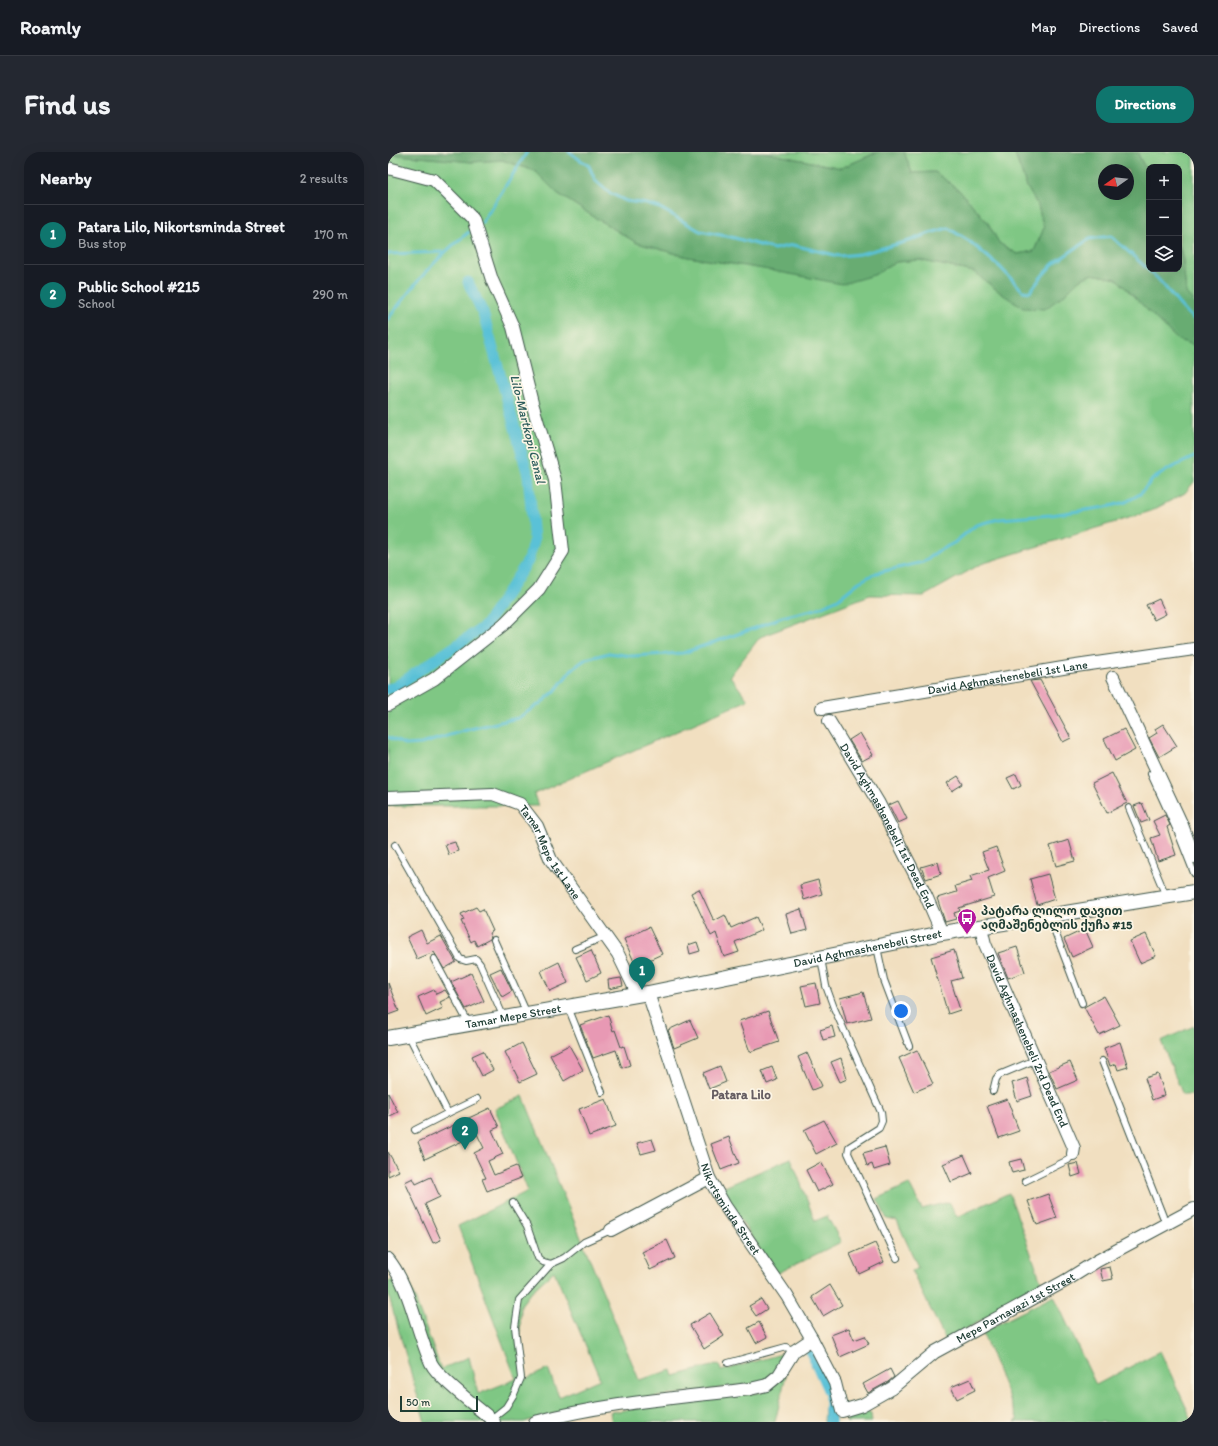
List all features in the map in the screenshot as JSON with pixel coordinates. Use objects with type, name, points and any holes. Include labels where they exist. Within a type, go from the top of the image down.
[{"type":"street","points":[[388,168],[434,180],[473,219],[492,280],[513,327],[554,480],[563,551],[539,589],[504,624],[434,679],[388,704]]},
{"type":"street","name":"David Aghmashenebeli 1st Lane","points":[[822,708],[1069,667],[1194,649]]},
{"type":"street","points":[[1113,677],[1158,777],[1182,825],[1194,857]]},
{"type":"street","name":"David Aghmashenebeli 1st Dead End","points":[[830,720],[878,802],[926,896],[942,933]]},
{"type":"street","name":"Tamar Mepe 1st Lane","points":[[388,798],[493,794],[520,804],[537,826],[551,860],[606,936],[643,994]]},
{"type":"street","name":"David Aghmashenebeli Street","points":[[643,994],[942,933],[1194,892]]},
{"type":"street","name":"David Aghmashenebeli 2rd Dead End","points":[[981,927],[985,944],[1074,1148],[1073,1154]]},
{"type":"street","name":"Tamar Mepe Street","points":[[388,1038],[643,994]]},
{"type":"street","name":"Nikortsminda Street","points":[[643,994],[709,1178],[725,1206],[787,1296],[812,1339],[835,1383],[842,1411]]},
{"type":"street","points":[[610,1230],[709,1178]]},
{"type":"street","name":"Mepe Parnavazi 1st Street","points":[[842,1411],[862,1405],[892,1388],[935,1352],[1065,1281],[1096,1261],[1194,1209]]},
{"type":"street","points":[[388,1259],[395,1267],[402,1283],[432,1364],[447,1382],[492,1420]]},
{"type":"street","points":[[535,1422],[564,1414],[609,1406],[750,1389],[767,1384],[779,1375],[794,1351],[812,1339]]},
{"type":"lane","points":[[1151,774],[1179,835],[1194,873]]},
{"type":"lane","points":[[1130,808],[1166,896]]},
{"type":"lane","points":[[396,845],[460,959],[466,961],[476,960],[480,964],[504,1018]]},
{"type":"lane","points":[[1049,916],[1082,1003]]},
{"type":"lane","points":[[575,949],[606,936]]},
{"type":"lane","points":[[494,940],[527,1014]]},
{"type":"lane","points":[[877,947],[884,980],[909,1046]]},
{"type":"lane","points":[[821,958],[826,986],[834,1008],[881,1112],[882,1121],[879,1128],[849,1147],[848,1153],[897,1258]]},
{"type":"lane","points":[[434,959],[469,1024]]},
{"type":"lane","points":[[568,1007],[602,1092]]},
{"type":"lane","points":[[408,1034],[448,1113]]},
{"type":"lane","points":[[993,1091],[996,1079],[1000,1075],[1035,1060]]},
{"type":"lane","points":[[1102,1061],[1166,1224]]},
{"type":"lane","points":[[415,1130],[477,1099]]},
{"type":"lane","points":[[1025,1181],[1068,1160],[1073,1154]]},
{"type":"lane","points":[[513,1203],[527,1226],[538,1258],[551,1264]]},
{"type":"lane","points":[[492,1420],[506,1407],[521,1378],[515,1327],[519,1300],[551,1264],[564,1258],[584,1242],[610,1230]]},
{"type":"lane","points":[[728,1363],[786,1347],[794,1351]]},
{"type":"green space","points":[[388,152],[762,152],[841,168],[878,152],[904,152],[912,173],[935,172],[960,191],[988,223],[999,243],[1017,254],[1034,251],[1044,228],[1038,206],[1027,187],[1014,152],[1137,152],[1146,170],[1146,272],[1182,272],[1182,256],[1186,293],[1194,302],[1194,345],[1178,340],[1117,279],[1092,274],[1079,280],[1065,294],[1045,309],[1023,308],[974,272],[919,260],[896,262],[874,275],[842,284],[758,268],[688,257],[637,243],[557,193],[535,171],[502,160],[472,162],[388,154]]},
{"type":"green space","points":[[762,152],[878,152],[841,168]]},
{"type":"green space","points":[[904,152],[1014,152],[1027,187],[1038,206],[1044,228],[1034,251],[1017,254],[999,243],[988,223],[960,191],[935,172],[912,173]]},
{"type":"green space","points":[[1137,152],[1194,152],[1194,302],[1186,294],[1182,256],[1182,164],[1146,164],[1146,170]]},
{"type":"green space","points":[[388,154],[472,162],[502,160],[535,171],[557,193],[637,243],[688,257],[758,268],[874,275],[896,262],[919,260],[974,272],[1002,294],[1065,294],[1079,280],[1092,274],[1117,279],[1178,340],[1194,345],[1194,482],[1185,493],[1151,511],[981,564],[924,596],[870,595],[760,637],[730,676],[748,700],[534,794],[538,806],[388,806]]},
{"type":"green space","points":[[1194,1026],[1194,1100],[1192,1095],[1183,1095],[1161,1041]]},
{"type":"green space","points":[[523,1096],[639,1380],[672,1370],[674,1376],[719,1364],[721,1371],[788,1352],[779,1367],[765,1382],[575,1408],[524,1422],[425,1422],[388,1293],[388,1282],[406,1275],[441,1369],[469,1357],[478,1394],[516,1379],[458,1226],[528,1191],[495,1109]],"holes":[[[554,1271],[600,1379],[559,1397],[548,1369],[524,1380],[520,1331],[521,1305],[531,1292]]]},
{"type":"green space","points":[[791,1158],[815,1221],[827,1216],[841,1242],[776,1274],[720,1189]]},
{"type":"green space","points":[[909,1184],[922,1209],[949,1202],[957,1217],[1009,1193],[1042,1284],[946,1341],[912,1271],[918,1267],[897,1221],[887,1219],[877,1199]]},
{"type":"green space","points":[[1054,1296],[1096,1385],[1160,1351],[1193,1422],[1015,1422],[1018,1420],[982,1332]]},
{"type":"green space","points":[[812,1347],[834,1391],[835,1422],[824,1422],[825,1408],[828,1405],[820,1377],[812,1367],[808,1351]]},
{"type":"green space","points":[[786,1375],[775,1422],[612,1422],[610,1412],[764,1392]]},
{"type":"green space","points":[[864,1410],[871,1414],[872,1422],[846,1422],[851,1415]]},
{"type":"building","points":[[1159,599],[1166,614],[1154,620],[1146,605]]},
{"type":"building","points":[[1040,680],[1071,738],[1063,742],[1030,681]]},
{"type":"building","points":[[1163,724],[1177,746],[1159,757],[1149,738],[1157,733],[1155,729]]},
{"type":"building","points":[[1124,729],[1135,750],[1115,761],[1104,739]]},
{"type":"building","points":[[860,733],[873,755],[862,761],[849,740]]},
{"type":"building","points":[[1112,773],[1127,803],[1107,813],[1092,783]]},
{"type":"building","points":[[1016,774],[1021,785],[1013,789],[1007,778]]},
{"type":"building","points":[[958,776],[963,784],[952,791],[947,783]]},
{"type":"building","points":[[898,801],[907,819],[898,823],[889,805]]},
{"type":"building","points":[[1142,803],[1149,820],[1141,823],[1134,806]]},
{"type":"building","points":[[1165,815],[1170,825],[1167,827],[1176,855],[1158,861],[1151,838],[1160,835],[1153,821]]},
{"type":"building","points":[[1069,840],[1075,861],[1056,866],[1050,846]]},
{"type":"building","points":[[455,842],[458,851],[449,855],[445,845]]},
{"type":"building","points":[[996,847],[1005,871],[988,878],[994,897],[959,908],[960,911],[954,913],[956,919],[945,922],[937,898],[957,892],[955,886],[972,881],[970,876],[989,870],[982,852]]},
{"type":"building","points":[[938,862],[941,874],[926,879],[921,867]]},
{"type":"building","points":[[1048,874],[1055,899],[1037,905],[1030,879]]},
{"type":"building","points":[[818,880],[822,894],[804,900],[800,885]]},
{"type":"building","points":[[699,889],[714,921],[725,915],[731,928],[756,917],[762,930],[735,942],[739,952],[724,957],[716,933],[711,936],[691,893]]},
{"type":"building","points":[[476,907],[479,911],[483,909],[493,931],[489,933],[491,937],[490,939],[477,946],[474,940],[471,942],[461,921],[464,920],[461,914]]},
{"type":"building","points":[[801,909],[807,930],[792,934],[786,914]]},
{"type":"building","points":[[649,927],[662,954],[636,966],[624,939]]},
{"type":"building","points":[[1085,929],[1093,947],[1072,957],[1064,939]]},
{"type":"building","points":[[421,930],[427,943],[441,936],[456,962],[444,969],[434,952],[417,959],[407,937]]},
{"type":"building","points":[[1146,934],[1156,956],[1140,963],[1130,941]]},
{"type":"building","points":[[697,942],[700,951],[690,954],[688,945]]},
{"type":"building","points":[[1017,947],[1025,972],[1008,978],[998,953]]},
{"type":"building","points":[[591,950],[601,973],[587,980],[576,957]]},
{"type":"building","points":[[954,950],[962,978],[951,981],[960,1010],[948,1014],[931,957]]},
{"type":"building","points":[[559,962],[568,983],[550,991],[541,971]]},
{"type":"building","points":[[501,968],[512,991],[502,997],[490,973]]},
{"type":"building","points":[[471,973],[484,1001],[466,1009],[451,982]]},
{"type":"building","points":[[621,978],[623,986],[609,989],[608,980]]},
{"type":"building","points":[[388,983],[399,1011],[388,1015]]},
{"type":"building","points":[[816,983],[820,1003],[806,1006],[801,986]]},
{"type":"building","points":[[434,990],[436,994],[445,990],[450,997],[440,1002],[443,1008],[426,1016],[418,997]]},
{"type":"building","points":[[863,992],[871,1018],[847,1024],[840,998]]},
{"type":"building","points":[[1104,996],[1120,1025],[1099,1035],[1084,1007]]},
{"type":"building","points":[[768,1011],[779,1042],[750,1052],[739,1021]]},
{"type":"building","points":[[608,1015],[613,1031],[615,1030],[621,1047],[624,1046],[630,1065],[622,1068],[616,1050],[593,1058],[580,1025]]},
{"type":"building","points":[[690,1020],[698,1038],[674,1048],[668,1030]]},
{"type":"building","points":[[832,1026],[835,1037],[823,1040],[820,1030]]},
{"type":"building","points":[[1120,1042],[1128,1067],[1118,1070],[1116,1064],[1110,1066],[1104,1048]]},
{"type":"building","points":[[522,1043],[537,1074],[520,1082],[505,1052]]},
{"type":"building","points":[[569,1045],[583,1070],[564,1081],[550,1055]]},
{"type":"building","points":[[917,1050],[933,1084],[914,1092],[899,1058]]},
{"type":"building","points":[[483,1051],[493,1070],[482,1076],[472,1056]]},
{"type":"building","points":[[807,1053],[822,1086],[812,1090],[798,1057]]},
{"type":"building","points":[[841,1058],[847,1079],[840,1082],[831,1062]]},
{"type":"building","points":[[1070,1062],[1078,1080],[1057,1089],[1049,1071]]},
{"type":"building","points":[[720,1066],[726,1082],[709,1089],[703,1073]]},
{"type":"building","points":[[772,1067],[777,1080],[767,1084],[762,1071]]},
{"type":"building","points":[[1158,1074],[1165,1095],[1152,1100],[1145,1078]]},
{"type":"building","points":[[1027,1078],[1032,1096],[1017,1101],[1012,1083]]},
{"type":"building","points":[[388,1093],[398,1112],[388,1117]]},
{"type":"building","points":[[606,1099],[616,1126],[589,1136],[579,1109]]},
{"type":"building","points":[[1007,1099],[1019,1131],[999,1138],[987,1106]]},
{"type":"building","points":[[490,1108],[499,1127],[492,1130],[503,1154],[488,1161],[494,1175],[516,1166],[521,1178],[487,1191],[482,1179],[486,1178],[474,1153],[484,1148],[477,1134],[425,1159],[418,1142]]},
{"type":"building","points":[[824,1120],[837,1143],[816,1154],[804,1130]]},
{"type":"building","points":[[729,1137],[739,1163],[721,1170],[711,1144]]},
{"type":"building","points":[[652,1139],[656,1150],[641,1154],[637,1143]]},
{"type":"building","points":[[885,1147],[890,1165],[874,1170],[872,1164],[867,1166],[863,1153]]},
{"type":"building","points":[[388,1152],[399,1171],[388,1176]]},
{"type":"building","points":[[964,1155],[972,1173],[951,1182],[943,1164]]},
{"type":"building","points":[[1021,1159],[1024,1170],[1012,1173],[1009,1162]]},
{"type":"building","points":[[821,1162],[833,1184],[817,1192],[806,1170]]},
{"type":"building","points":[[1078,1163],[1081,1174],[1072,1177],[1069,1165]]},
{"type":"building","points":[[431,1177],[440,1197],[425,1204],[441,1240],[433,1243],[405,1182],[413,1178],[416,1184]]},
{"type":"building","points":[[1048,1194],[1057,1218],[1037,1225],[1028,1201]]},
{"type":"building","points":[[667,1240],[675,1258],[650,1270],[642,1252]]},
{"type":"building","points":[[875,1243],[884,1262],[859,1274],[850,1254]]},
{"type":"building","points":[[1110,1267],[1113,1279],[1103,1281],[1100,1269]]},
{"type":"building","points":[[830,1285],[842,1305],[823,1316],[812,1297]]},
{"type":"building","points":[[761,1299],[767,1309],[756,1316],[749,1306]]},
{"type":"building","points":[[710,1313],[724,1336],[704,1349],[690,1325]]},
{"type":"building","points":[[759,1322],[767,1337],[756,1343],[748,1328]]},
{"type":"building","points":[[849,1328],[854,1340],[865,1336],[869,1344],[840,1357],[831,1335]]},
{"type":"building","points":[[890,1369],[894,1377],[868,1393],[863,1384]]},
{"type":"building","points":[[970,1379],[975,1390],[957,1399],[951,1387]]},
{"type":"waterway","points":[[482,223],[527,152]]},
{"type":"waterway","points":[[569,152],[589,166],[595,180],[610,193],[626,201],[647,204],[660,208],[700,231],[731,237],[774,249],[793,245],[839,256],[860,254],[909,241],[948,228],[969,241],[1000,267],[1023,291],[1030,292],[1053,264],[1089,239],[1111,236],[1146,267],[1162,283],[1184,310],[1194,319]]},
{"type":"waterway","points":[[388,319],[426,272],[446,251],[469,232]]},
{"type":"waterway","points":[[388,254],[444,252]]},
{"type":"waterway","name":"Lilo-Martkopi Canal","points":[[388,689],[395,687],[485,626],[528,561],[534,540],[528,475],[483,313],[468,282]]},
{"type":"waterway","points":[[388,737],[406,745],[421,744],[470,729],[518,718],[541,703],[555,691],[572,669],[586,659],[609,653],[632,656],[683,653],[782,617],[816,609],[838,599],[859,582],[876,573],[923,562],[938,551],[954,543],[976,525],[999,519],[1051,515],[1106,507],[1126,502],[1140,494],[1153,479],[1169,469],[1194,457]]},
{"type":"waterway","name":"Lilo-Martkopi Canal","points":[[811,1352],[830,1394],[830,1422]]},
{"type":"place","name":"პატარა ლილო დავით აღმაშენებლის ქუჩა #15","points":[[967,935]]},
{"type":"place","name":"Patara Lilo, Nikortsminda Street","points":[[642,990]]},
{"type":"place","name":"Public School #215","points":[[465,1150]]},
{"type":"district","name":"Patara Lilo","points":[[741,1094]]}]
